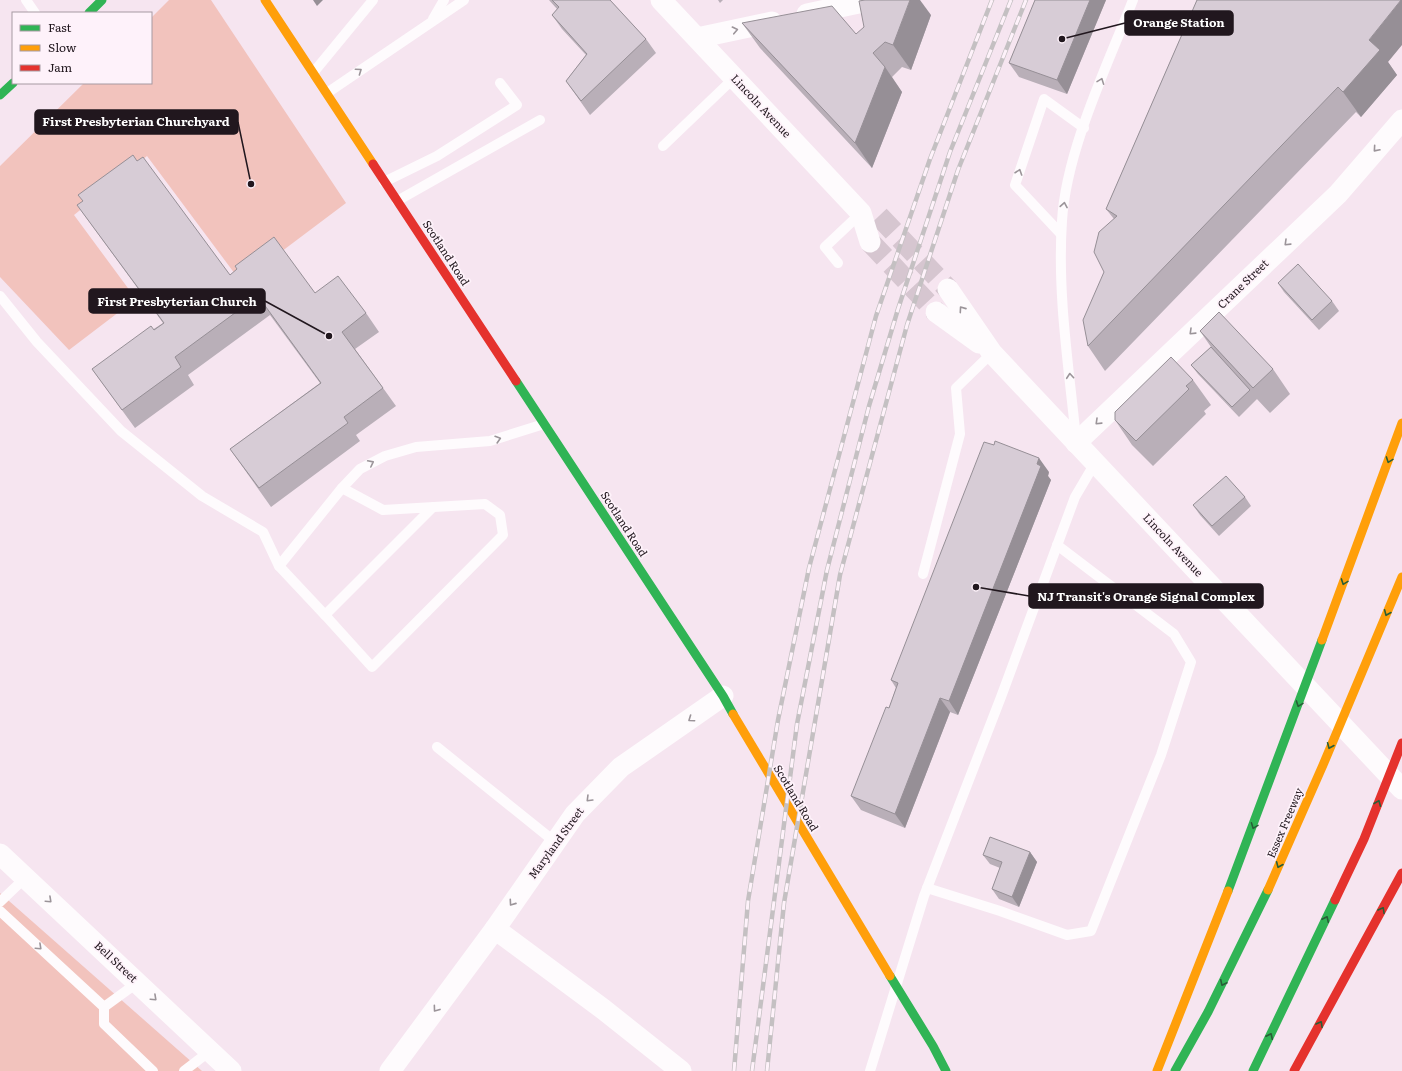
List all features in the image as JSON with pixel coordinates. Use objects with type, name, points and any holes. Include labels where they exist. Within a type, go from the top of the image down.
[{"type":"main road","points":[[90,12],[102,0]]},
{"type":"main road","name":"Scotland Road","points":[[265,0],[723,696],[748,742],[933,1046],[946,1071]]},
{"type":"main road","points":[[0,95],[12,84]]},
{"type":"main road","points":[[1157,1071],[1255,822],[1402,423]]},
{"type":"main road","name":"Essex Freeway","points":[[1175,1071],[1204,1021],[1268,892],[1402,577]]},
{"type":"main road","points":[[1253,1071],[1364,839],[1402,743]]},
{"type":"main road","points":[[1294,1071],[1402,874]]},
{"type":"street","name":"Lincoln Avenue","points":[[661,0],[734,78],[870,215],[870,242]]},
{"type":"street","points":[[697,38],[873,0]]},
{"type":"street","name":"Crane Street","points":[[1076,443],[1338,194],[1402,120]]},
{"type":"street","name":"Lincoln Avenue","points":[[948,289],[992,353],[1402,789]]},
{"type":"street","name":"Lincoln Avenue","points":[[936,312],[992,353]]},
{"type":"street","name":"Maryland Street","points":[[390,1071],[495,929],[575,814],[621,767],[723,696]]},
{"type":"street","name":"Bell Street","points":[[0,854],[231,1071]]},
{"type":"street","points":[[495,929],[603,1009],[681,1071]]},
{"type":"lane","points":[[26,0],[34,12]]},
{"type":"lane","points":[[313,73],[373,0]]},
{"type":"lane","points":[[432,20],[444,0]]},
{"type":"lane","points":[[327,93],[432,20],[464,0]]},
{"type":"lane","points":[[1076,443],[1061,272],[1062,220],[1070,173],[1084,128],[1133,0]]},
{"type":"lane","points":[[663,146],[734,78]]},
{"type":"lane","points":[[384,182],[437,156],[517,105],[500,83]]},
{"type":"lane","points":[[1061,234],[1015,185],[1044,99],[1084,128]]},
{"type":"lane","points":[[397,201],[540,120]]},
{"type":"lane","points":[[838,263],[825,248],[870,215]]},
{"type":"lane","points":[[0,296],[37,342],[121,431],[202,496],[263,532],[279,566],[372,667],[503,535],[500,515],[485,504],[383,510],[342,488]]},
{"type":"lane","points":[[923,574],[960,434],[956,388],[992,353]]},
{"type":"lane","points":[[279,566],[342,488],[360,469],[385,456],[416,447],[490,441],[544,424]]},
{"type":"lane","points":[[870,1071],[927,888],[1001,697],[1075,497],[1095,463]]},
{"type":"lane","points":[[325,615],[433,507]]},
{"type":"lane","points":[[927,888],[1000,911],[1067,935],[1091,931],[1161,755],[1190,662],[1174,634],[1057,545]]},
{"type":"lane","points":[[437,747],[555,842]]},
{"type":"lane","points":[[0,902],[25,878]]},
{"type":"lane","points":[[0,911],[104,1007],[104,1024],[153,1071]]},
{"type":"lane","points":[[104,1007],[137,983]]},
{"type":"lane","points":[[184,1071],[210,1051]]},
{"type":"shaded area","points":[[169,0],[211,0],[346,203],[241,282],[147,156],[74,215],[136,299],[69,350],[0,277],[0,166],[83,84],[152,84],[152,17]]},
{"type":"shaded area","points":[[0,893],[202,1071],[0,1071]]},
{"type":"building","points":[[552,0],[610,0],[646,39],[581,101],[566,81],[587,54],[552,15],[559,7]]},
{"type":"building","points":[[910,0],[893,45],[885,42],[873,53],[885,67],[855,143],[742,23],[832,6],[856,34],[864,27],[859,1]]},
{"type":"building","points":[[1035,0],[1090,0],[1057,80],[1009,63]]},
{"type":"building","points":[[1197,0],[1401,0],[1369,40],[1380,50],[1343,92],[1338,87],[1088,346],[1083,320],[1104,272],[1094,252],[1099,232],[1117,216],[1106,209]]},
{"type":"building","points":[[133,155],[137,161],[143,157],[230,275],[237,269],[235,266],[274,237],[315,293],[338,276],[366,313],[342,332],[383,388],[344,417],[348,423],[259,488],[230,449],[321,383],[258,296],[175,357],[181,367],[122,410],[92,369],[151,326],[154,330],[164,323],[77,205],[83,201],[78,195]]},
{"type":"building","points":[[1298,264],[1332,301],[1312,320],[1278,283]]},
{"type":"building","points":[[1219,312],[1273,369],[1253,388],[1200,331]]},
{"type":"building","points":[[1211,347],[1250,390],[1232,407],[1191,365]]},
{"type":"building","points":[[1171,357],[1193,380],[1186,386],[1189,389],[1136,441],[1115,420],[1115,412]]},
{"type":"building","points":[[995,441],[1039,458],[1037,464],[1041,466],[949,701],[940,698],[895,814],[851,796],[886,707],[889,708],[898,683],[891,680],[984,442],[994,445]]},
{"type":"building","points":[[1226,476],[1245,497],[1212,526],[1193,505]]},
{"type":"building","points":[[990,837],[1030,852],[1012,897],[992,889],[1002,862],[983,855]]},
{"type":"tunnel","points":[[879,216],[948,289]]},
{"type":"tunnel","points":[[870,242],[936,312]]},
{"type":"railway","points":[[734,1071],[748,901],[778,720],[809,568],[876,316],[930,159],[992,0]]},
{"type":"railway","points":[[752,1071],[797,724],[827,570],[869,406],[898,309],[950,152],[1011,0]]},
{"type":"railway","points":[[767,1071],[784,903],[840,575],[907,325],[958,170],[1026,0]]},
{"type":"traffic: fast","points":[[90,12],[102,0]]},
{"type":"traffic: fast","points":[[0,95],[12,84]]},
{"type":"traffic: fast","points":[[516,381],[723,696],[733,714]]},
{"type":"traffic: fast","points":[[1228,891],[1322,640]]},
{"type":"traffic: fast","points":[[1175,1071],[1208,1012],[1268,890]]},
{"type":"traffic: fast","points":[[1253,1071],[1335,900]]},
{"type":"traffic: fast","points":[[890,976],[933,1046],[946,1071]]},
{"type":"traffic: slow","points":[[265,0],[373,164]]},
{"type":"traffic: slow","points":[[1322,640],[1402,423]]},
{"type":"traffic: slow","points":[[1268,890],[1323,765],[1402,577]]},
{"type":"traffic: slow","points":[[733,714],[890,976]]},
{"type":"traffic: slow","points":[[1157,1071],[1228,891]]},
{"type":"traffic: jam","points":[[373,164],[516,381]]},
{"type":"traffic: jam","points":[[1335,900],[1364,839],[1402,743]]},
{"type":"traffic: jam","points":[[1294,1071],[1402,873]]},
{"type":"place","name":"Orange Station","points":[[1062,39]]},
{"type":"place","name":"First Presbyterian Churchyard","points":[[251,184]]},
{"type":"place","name":"First Presbyterian Church","points":[[329,336]]},
{"type":"place","name":"NJ Transit's Orange Signal Complex","points":[[976,587]]}]
